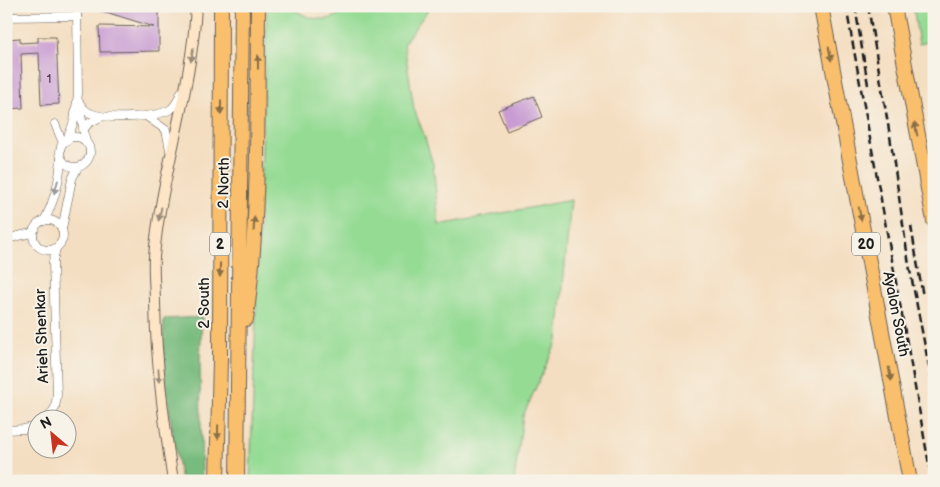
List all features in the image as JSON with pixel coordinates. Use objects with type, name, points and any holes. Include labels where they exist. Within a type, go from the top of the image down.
[{"type":"highway","name":"2 South","points":[[217,481],[220,360],[221,6]]},
{"type":"highway","name":"2 North","points":[[237,481],[242,6]]},
{"type":"highway","points":[[238,377],[251,282],[256,168],[258,6]]},
{"type":"highway","name":"Ayalon South","points":[[821,6],[910,481]]},
{"type":"highway","points":[[894,6],[934,221]]},
{"type":"main road","points":[[173,481],[158,378],[154,259],[158,226],[188,77],[194,40],[196,6]]},
{"type":"street","points":[[61,158],[69,166],[78,167],[86,163],[90,155],[83,130],[78,98],[77,6]]},
{"type":"street","points":[[6,17],[77,16]]},
{"type":"street","points":[[78,98],[88,113],[102,117],[146,116],[171,109],[177,102],[188,77]]},
{"type":"street","points":[[6,240],[31,232],[44,221],[50,210],[61,171],[60,150],[74,122],[78,98]]},
{"type":"street","points":[[146,116],[166,130],[171,159]]},
{"type":"street","points":[[83,130],[89,123],[102,117]]},
{"type":"street","points":[[55,124],[65,141]]},
{"type":"street","points":[[65,141],[75,137],[86,143]]},
{"type":"street","points":[[35,229],[34,237],[40,247],[47,250],[56,248],[62,242],[62,229],[72,178],[78,167]]},
{"type":"street","points":[[44,221],[56,223],[62,229]]},
{"type":"street","name":"Arieh Shenkar","points":[[54,410],[58,395],[53,262],[56,248]]},
{"type":"street","points":[[6,430],[28,428]]},
{"type":"green space","points":[[267,6],[288,6],[307,16],[326,19],[337,15],[344,6],[431,6],[404,43],[414,109],[433,164],[439,225],[571,200],[558,339],[523,416],[514,481],[250,481]]},
{"type":"green space","points":[[913,6],[934,6],[934,41],[919,44]]},
{"type":"green space","points":[[202,317],[200,362],[202,481],[181,481],[165,380],[164,319]]},
{"type":"building","points":[[93,6],[159,6],[159,51],[100,52],[99,26],[154,27],[93,8]]},
{"type":"building","points":[[38,37],[56,37],[59,104],[41,105],[39,53],[21,54],[23,108],[6,109],[6,39],[20,38],[20,43],[38,42]]},
{"type":"building","points":[[534,96],[542,117],[507,131],[498,110]]},
{"type":"railway","points":[[846,6],[932,481]]},
{"type":"railway","points":[[855,6],[868,85]]},
{"type":"railway","points":[[868,6],[909,265],[934,392]]},
{"type":"railway","points":[[911,226],[923,297]]}]
